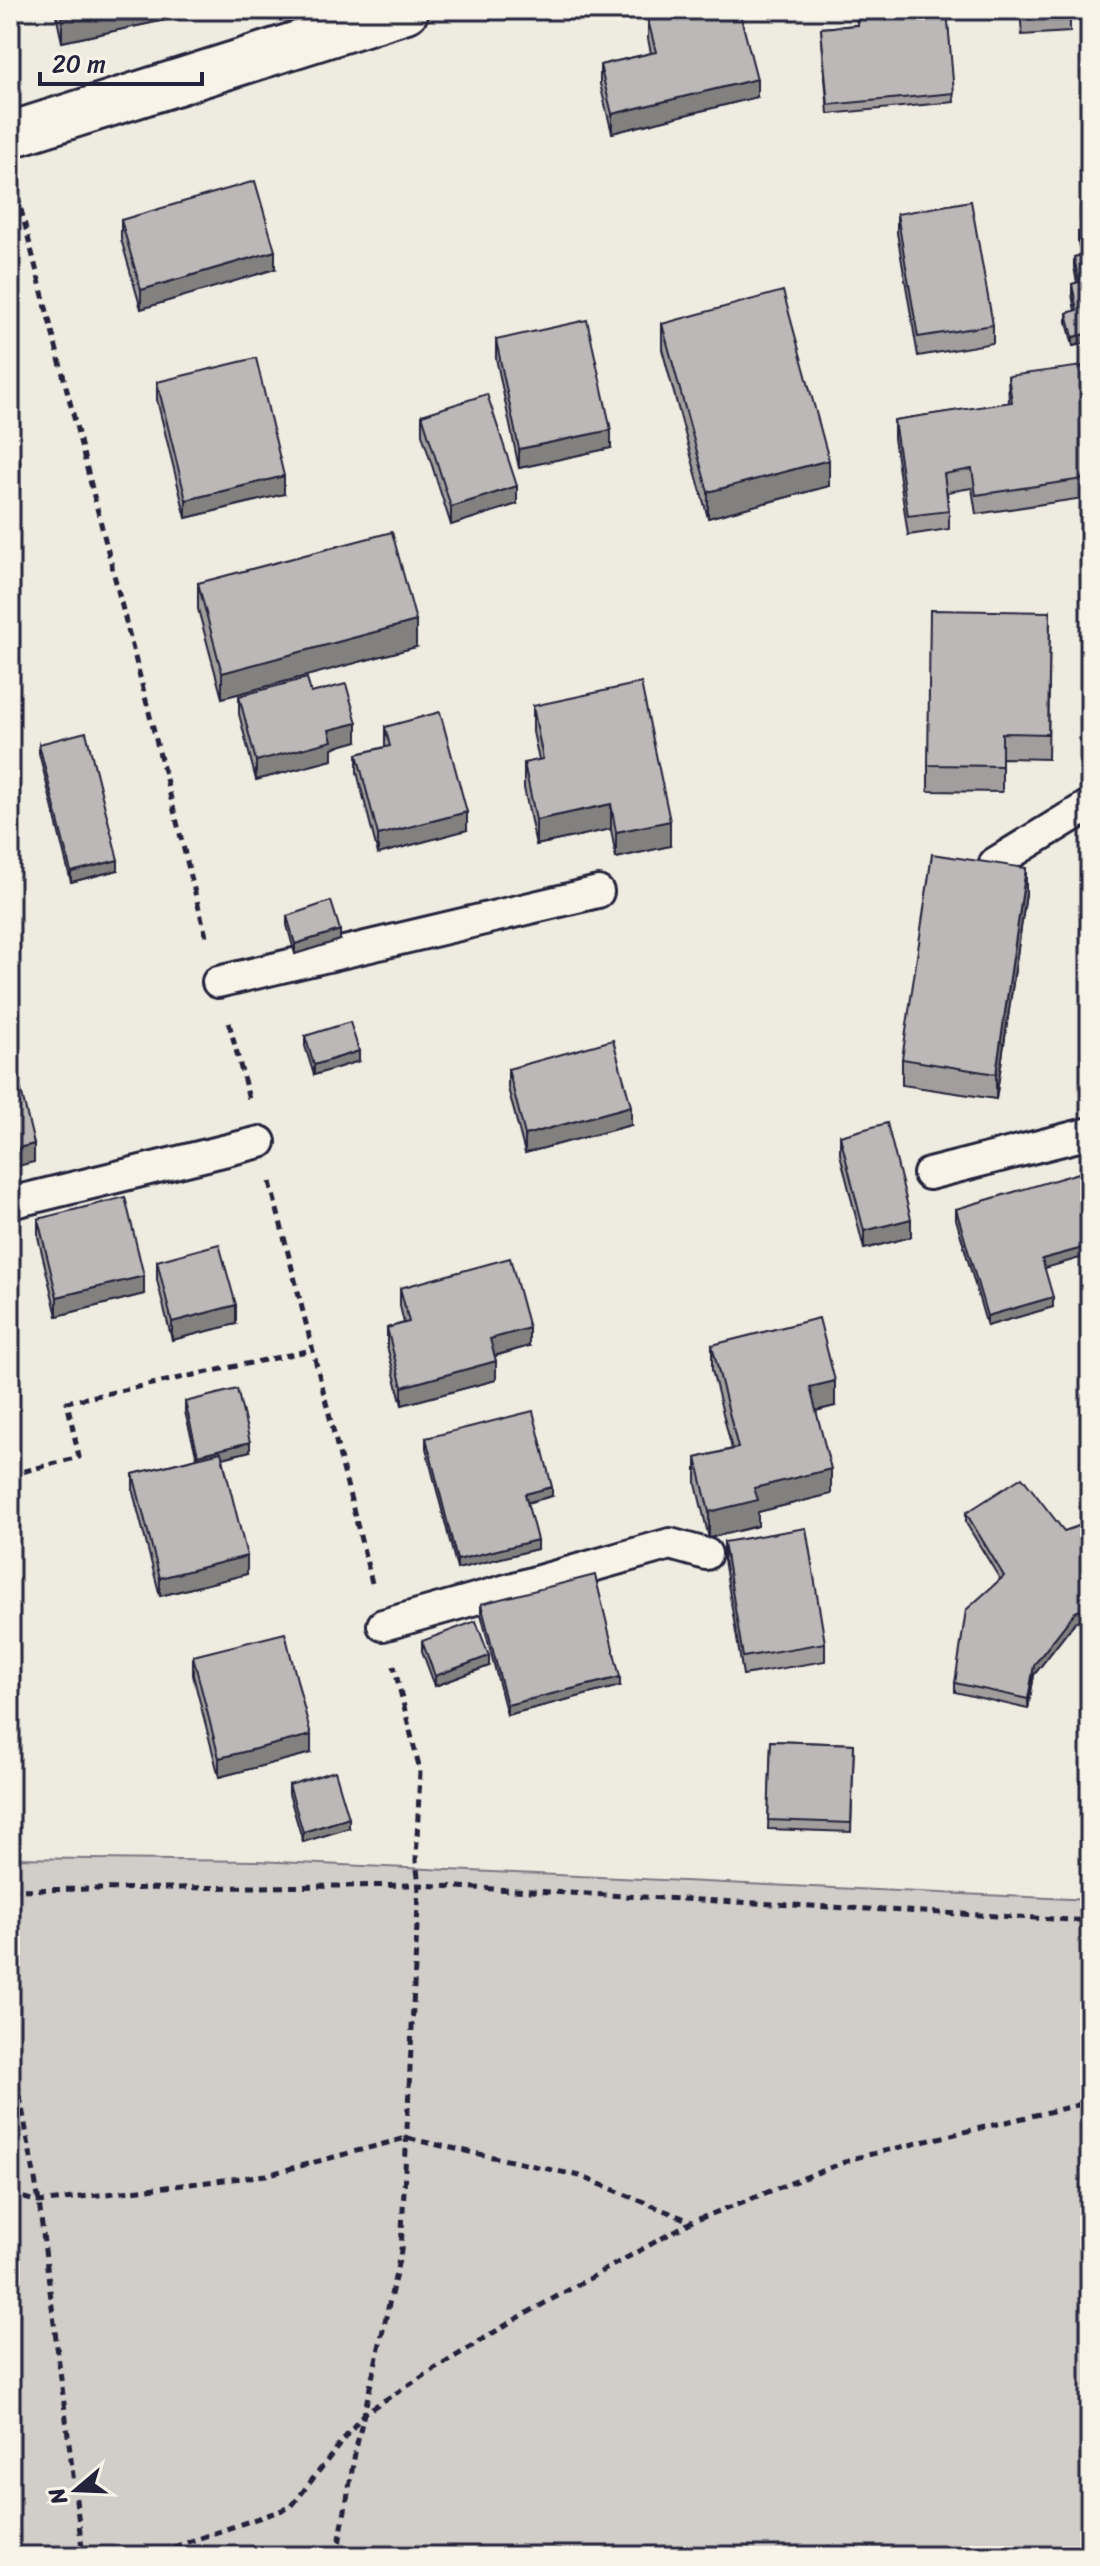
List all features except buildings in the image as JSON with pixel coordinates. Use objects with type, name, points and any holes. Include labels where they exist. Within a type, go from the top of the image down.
[{"type":"street","points":[[10,135],[406,10]]},
{"type":"lane","points":[[995,863],[1090,805]]},
{"type":"lane","points":[[218,982],[598,892]]},
{"type":"lane","points":[[929,1174],[1090,1133]]},
{"type":"lane","points":[[10,1203],[260,1142]]},
{"type":"lane","points":[[383,1625],[670,1544],[706,1554]]},
{"type":"path","points":[[10,1475],[79,1457],[67,1402],[312,1350]]},
{"type":"path","points":[[337,2556],[364,2413],[401,2251],[419,1885]]},
{"type":"path","points":[[10,1890],[419,1885],[1090,1921]]},
{"type":"path","points":[[10,2041],[39,2202],[83,2556]]},
{"type":"path","points":[[147,2556],[291,2507],[364,2413],[509,2323],[691,2222],[855,2158],[1090,2102]]},
{"type":"path","points":[[10,2194],[39,2202],[266,2175],[406,2138],[580,2176],[691,2222]]},
{"type":"shaded area","points":[[10,1858],[256,1861],[1090,1900],[1090,2556],[10,2556]]}]
